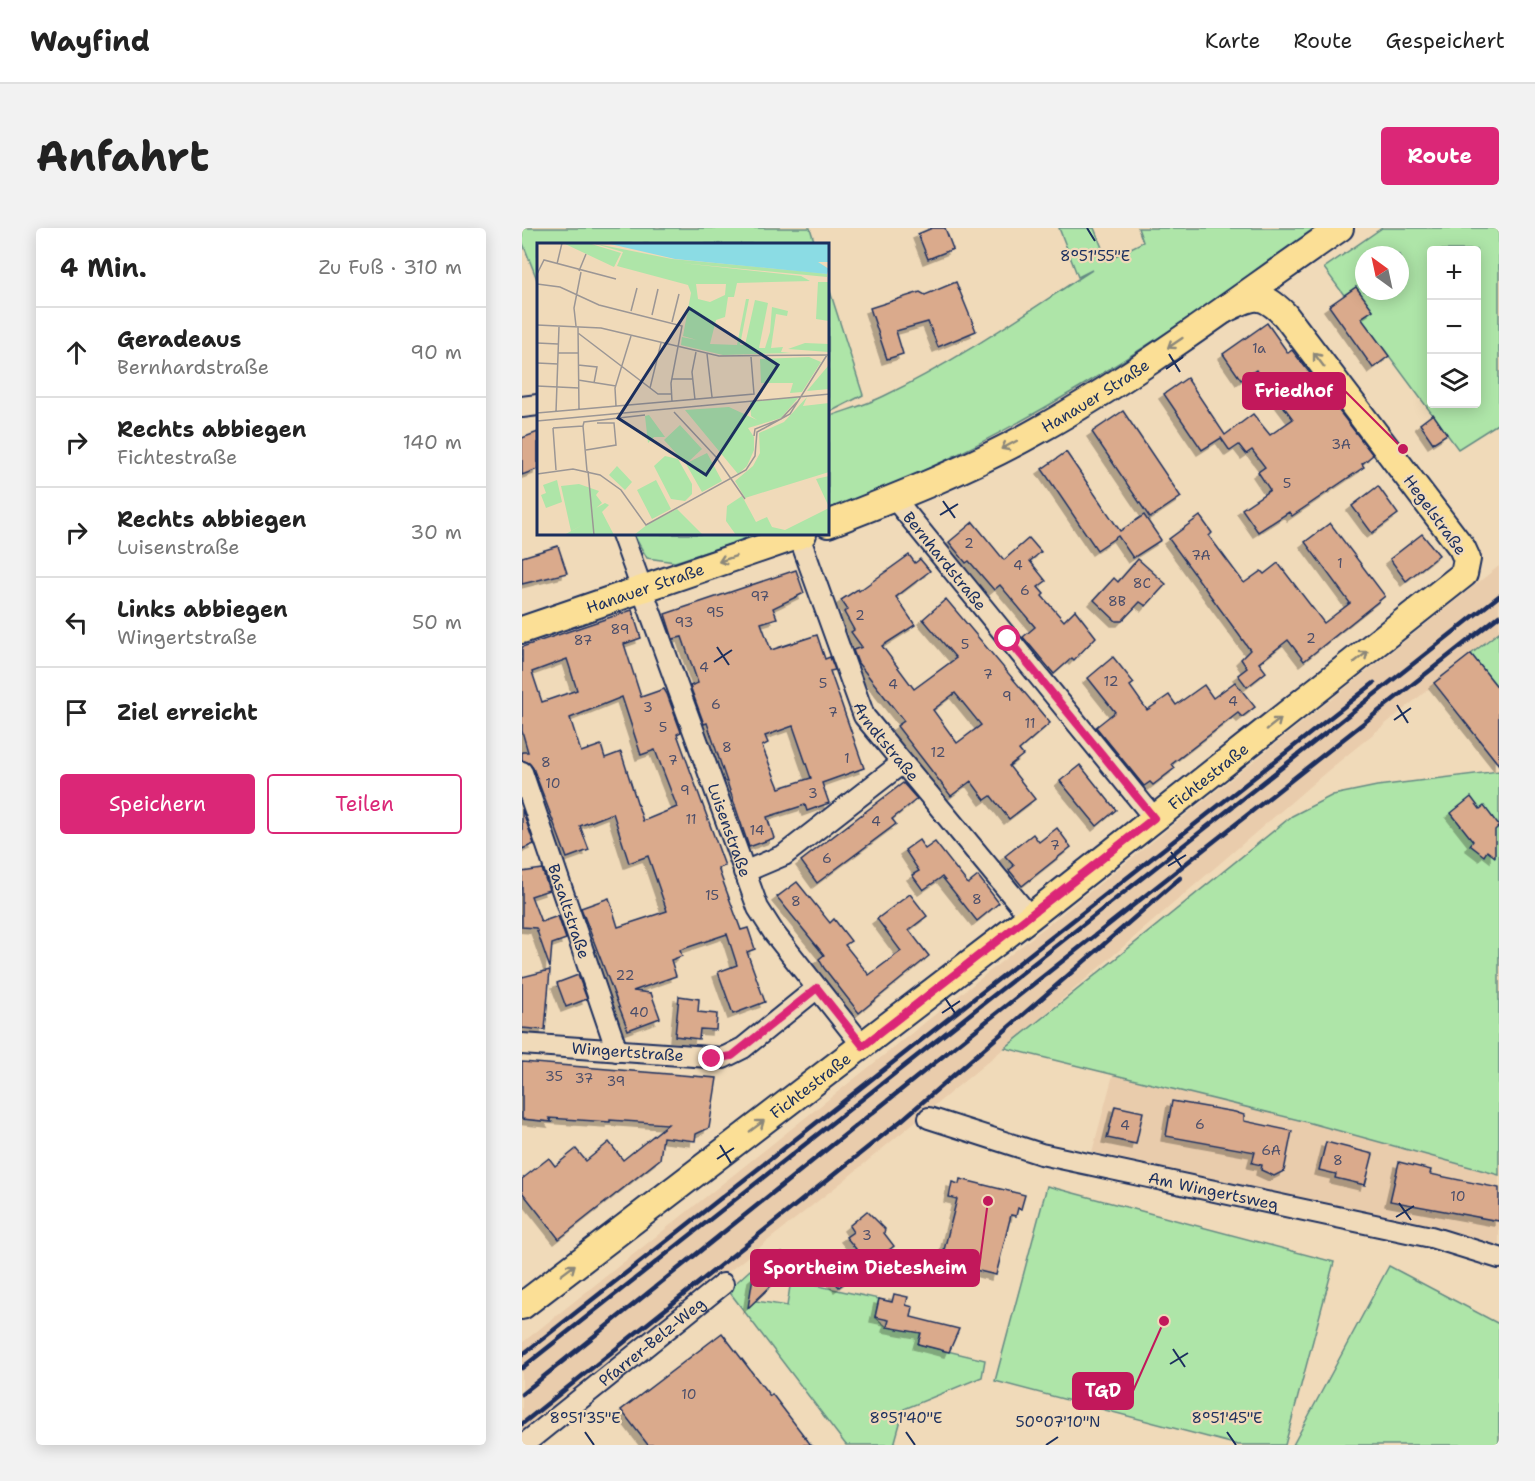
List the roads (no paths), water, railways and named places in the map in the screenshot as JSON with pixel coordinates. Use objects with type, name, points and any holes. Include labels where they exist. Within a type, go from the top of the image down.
[{"type":"main road","name":"Hanauer Straße","points":[[830,523],[956,472],[1038,430],[1114,384],[1341,228]]},
{"type":"main road","points":[[1285,315],[1289,279],[1309,250]]},
{"type":"main road","name":"Hegelstraße","points":[[1224,310],[1241,301],[1259,297],[1271,301],[1285,315],[1462,548],[1467,559],[1464,574]]},
{"type":"main road","name":"Hanauer Straße","points":[[522,630],[798,536]]},
{"type":"main road","name":"Fichtestraße","points":[[522,1306],[1030,917],[1464,574]]},
{"type":"street","points":[[522,407],[537,405]]},
{"type":"street","name":"Bernhardstraße","points":[[894,498],[1154,818]]},
{"type":"street","name":"Luisenstraße","points":[[623,536],[744,872],[765,920],[863,1046]]},
{"type":"street","name":"Arndtstraße","points":[[801,536],[864,716],[1030,917]]},
{"type":"street","points":[[744,872],[784,855],[902,763]]},
{"type":"street","name":"Basaltstraße","points":[[522,772],[617,1051]]},
{"type":"street","name":"Wingertstraße","points":[[522,1044],[712,1059],[732,1056],[817,988]]},
{"type":"street","name":"Am Wingertsweg","points":[[929,1118],[1041,1154],[1431,1237],[1499,1258]]},
{"type":"street","name":"Pfarrer-Belz-Weg","points":[[523,1445],[723,1284]]},
{"type":"railway","points":[[522,1368],[1499,596]]},
{"type":"railway","points":[[522,1394],[988,1020],[1499,616]]},
{"type":"railway","points":[[522,1355],[1374,683]]},
{"type":"railway","points":[[522,1424],[902,1120],[1180,878]]},
{"type":"place","name":"Friedhof","points":[[1403,449]]},
{"type":"place","name":"Sportheim Dietesheim","points":[[988,1201]]},
{"type":"place","name":"TGD","points":[[1164,1321]]}]
